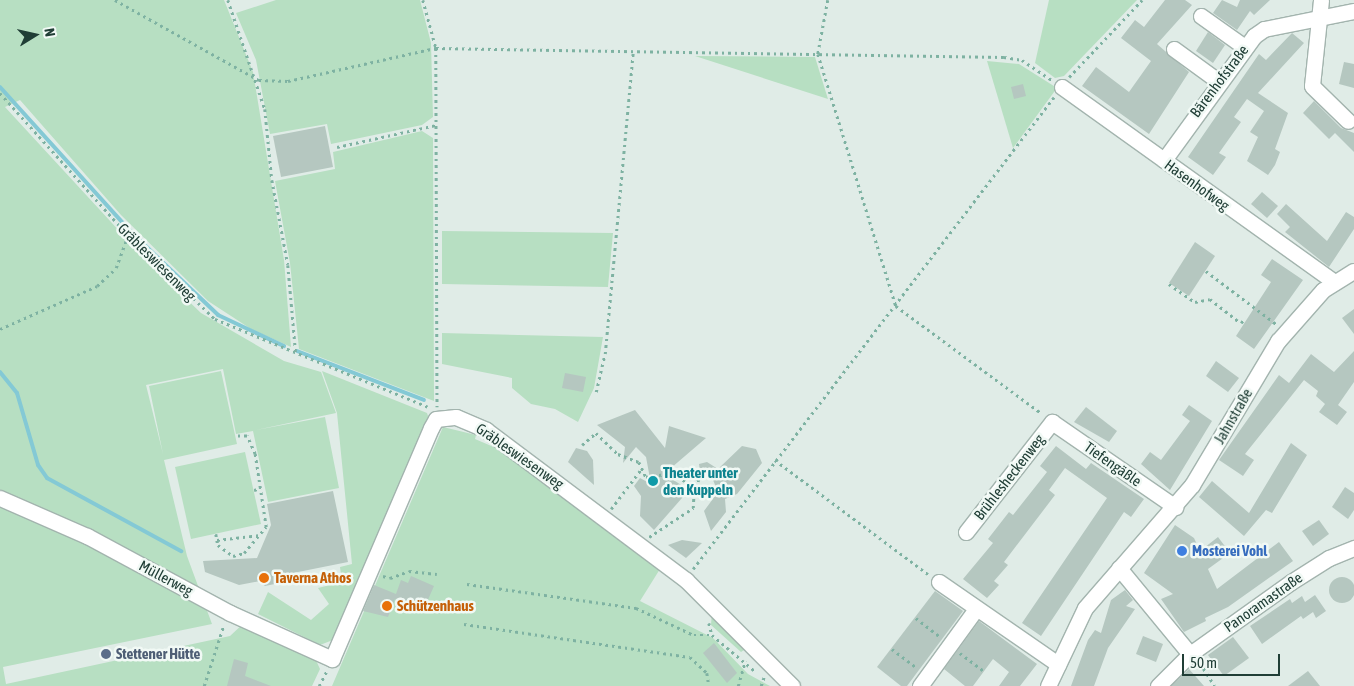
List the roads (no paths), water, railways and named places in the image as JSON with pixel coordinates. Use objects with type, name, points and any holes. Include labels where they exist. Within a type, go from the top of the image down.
[{"type":"street","points":[[1321,0],[1312,86],[1348,121]]},
{"type":"street","name":"Bärenhofstraße","points":[[1164,160],[1244,46],[1264,29],[1354,11]]},
{"type":"street","points":[[1201,16],[1244,46]]},
{"type":"street","points":[[1174,49],[1218,81]]},
{"type":"street","name":"Hasenhofweg","points":[[1062,87],[1334,282]]},
{"type":"street","name":"Jahnstraße","points":[[1048,686],[1085,608],[1175,507],[1287,331],[1334,282],[1354,271]]},
{"type":"street","name":"Gräbleswiesenweg","points":[[332,659],[436,419],[456,417],[486,430],[642,545],[686,580],[792,686]]},
{"type":"street","name":"Tiefengäßle","points":[[1052,422],[1175,507]]},
{"type":"street","name":"Brühlesheckenweg","points":[[966,532],[1052,422]]},
{"type":"street","name":"Müllerweg","points":[[0,498],[88,536],[230,613],[332,659]]},
{"type":"street","name":"Panoramastraße","points":[[1158,686],[1190,654],[1291,582],[1329,558],[1354,548]]},
{"type":"street","points":[[1119,568],[1190,654]]},
{"type":"street","points":[[939,582],[1058,664]]},
{"type":"street","points":[[923,680],[976,609]]},
{"type":"waterway","points":[[0,87],[132,233],[218,315],[284,346]]},
{"type":"waterway","points":[[297,351],[424,400]]},
{"type":"waterway","points":[[0,372],[17,393],[38,465],[47,478],[181,551]]},
{"type":"place","name":"Theater unter den Kuppeln","points":[[653,481]]},
{"type":"place","name":"Mosterei Vohl","points":[[1182,551]]},
{"type":"place","name":"Taverna Athos","points":[[264,578]]},
{"type":"place","name":"Schützenhaus","points":[[387,606]]},
{"type":"place","name":"Stettener Hütte","points":[[106,654]]}]
